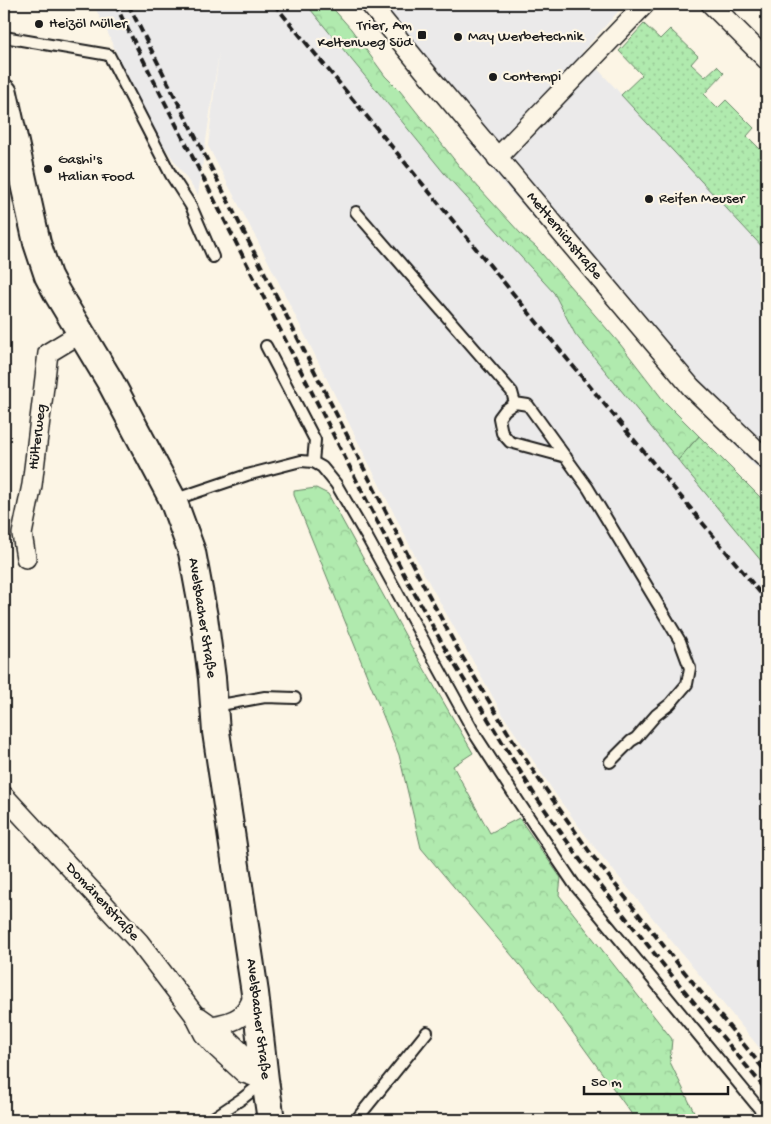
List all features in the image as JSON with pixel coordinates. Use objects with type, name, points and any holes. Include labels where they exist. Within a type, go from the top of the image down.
[{"type":"main road","name":"Avelsbacher Straße","points":[[5,101],[41,258],[57,293],[111,383],[173,500],[192,552],[204,616],[216,732],[255,993],[271,1120]]},
{"type":"street","name":"Metternichstraße","points":[[370,4],[497,158],[691,386],[764,452]]},
{"type":"street","points":[[497,158],[645,4]]},
{"type":"street","points":[[711,4],[767,60]]},
{"type":"street","name":"Hülterweg","points":[[26,558],[22,534],[32,484],[48,353],[81,333]]},
{"type":"street","name":"Domänenstraße","points":[[4,796],[139,942],[194,1014],[204,1034],[216,1048],[244,1073],[265,1080]]},
{"type":"street","points":[[212,1026],[233,1022],[241,1017],[248,1009],[255,993]]},
{"type":"street","name":"Domänenstraße","points":[[194,1014],[226,1037],[247,1057],[265,1080]]},
{"type":"lane","points":[[4,37],[109,55],[171,175],[191,206],[213,257]]},
{"type":"lane","points":[[356,212],[512,392],[515,403]]},
{"type":"lane","points":[[266,346],[315,440],[313,462]]},
{"type":"lane","points":[[566,457],[510,442],[502,433],[499,418],[505,410],[515,403],[528,406],[566,457],[588,488],[680,641],[690,668],[687,684],[670,704],[656,715],[636,738],[610,762]]},
{"type":"lane","points":[[173,500],[247,475],[301,461],[313,462],[322,468],[336,484],[368,538],[476,736],[569,876],[767,1118]]},
{"type":"lane","points":[[214,706],[265,697],[295,698]]},
{"type":"lane","points":[[356,1120],[427,1032]]},
{"type":"lane","points":[[210,1120],[243,1098],[265,1080]]},
{"type":"shaded area","points":[[93,4],[306,4],[444,173],[554,293],[575,334],[767,569],[767,1057],[595,848],[558,798],[503,715],[422,570],[267,259],[208,146],[219,52],[198,195],[145,119],[106,29]]},
{"type":"shaded area","points":[[358,4],[625,4],[582,52],[767,252],[767,476],[748,460],[502,182]]},
{"type":"green space","points":[[306,4],[329,4],[460,167],[521,234],[536,247],[620,344],[664,401],[699,436],[678,460],[575,334],[554,293],[444,173]]},
{"type":"green space","points":[[644,24],[660,39],[670,29],[698,56],[691,64],[705,77],[717,66],[724,73],[704,94],[718,108],[726,100],[754,128],[747,136],[760,149],[767,142],[767,252],[621,95],[642,75],[619,51]]},
{"type":"green space","points":[[699,436],[767,504],[767,568],[678,460]]},
{"type":"green space","points":[[316,488],[328,494],[411,646],[473,753],[453,766],[490,833],[519,818],[561,878],[559,895],[672,1039],[670,1062],[698,1120],[636,1120],[547,997],[421,848],[399,755],[294,495],[294,491]]},
{"type":"railway","points":[[115,4],[406,578],[447,652],[534,794],[581,861],[767,1091]]},
{"type":"railway","points":[[128,4],[417,573],[457,648],[507,731],[591,854],[767,1073]]},
{"type":"railway","points":[[274,4],[767,601]]},
{"type":"place","name":"Heizöl Müller","points":[[39,24]]},
{"type":"place","name":"Trier, Am Keltenweg Süd","points":[[422,35]]},
{"type":"place","name":"May Werbetechnik","points":[[458,37]]},
{"type":"place","name":"Contempi","points":[[493,77]]},
{"type":"place","name":"Gashi's Italian Food","points":[[48,169]]},
{"type":"place","name":"Reifen Meuser","points":[[649,199]]}]
